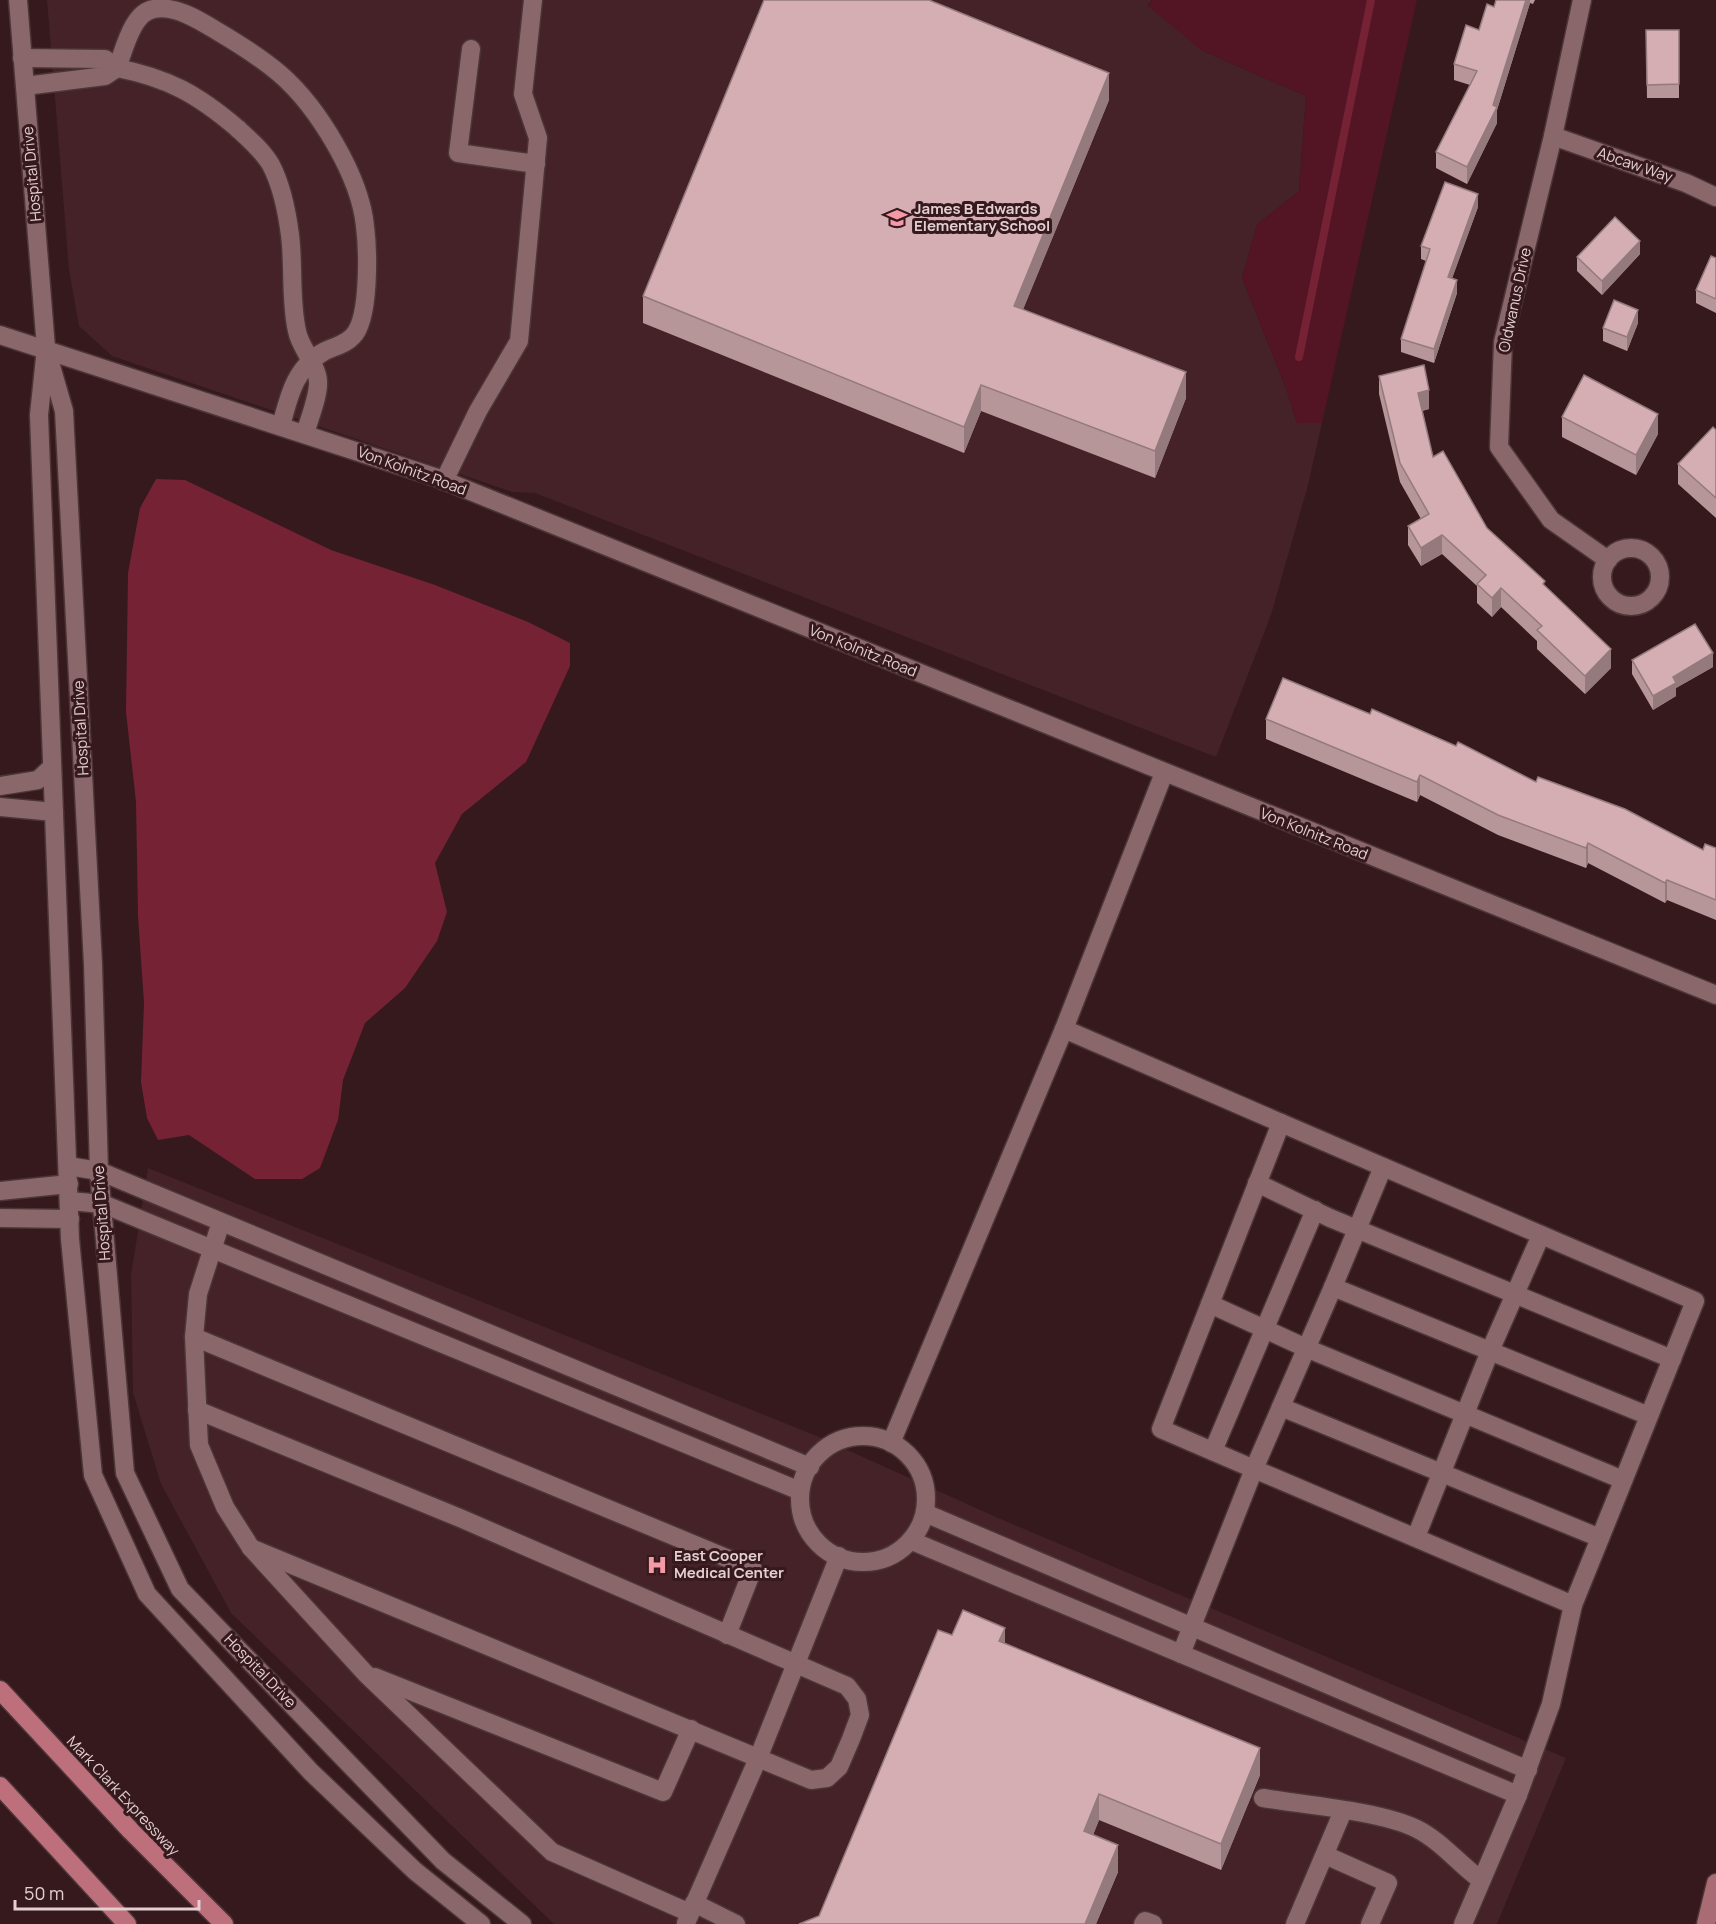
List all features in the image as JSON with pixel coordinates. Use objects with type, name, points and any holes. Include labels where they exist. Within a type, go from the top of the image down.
[{"type":"highway","name":"Mark Clark Expressway","points":[[0,1690],[131,1831],[224,1924]]},
{"type":"highway","points":[[0,1786],[127,1924]]},
{"type":"main road","points":[[1706,1924],[1716,1883]]},
{"type":"street","name":"Hospital Drive","points":[[18,0],[46,348],[39,415],[69,1193],[93,1475],[147,1594],[312,1772],[415,1871],[481,1924]]},
{"type":"street","points":[[444,481],[478,411],[519,341],[538,138],[523,94],[533,0]]},
{"type":"street","name":"Oldwanus Drive","points":[[1582,0],[1553,136],[1503,342],[1499,447],[1551,520],[1608,560]]},
{"type":"street","points":[[25,86],[105,76],[117,68],[140,16],[153,9],[178,11],[250,51],[282,76],[317,116],[354,181],[365,225],[366,290],[360,324],[354,335],[310,361],[293,384],[281,426]]},
{"type":"street","points":[[471,49],[458,153],[536,164]]},
{"type":"street","points":[[22,58],[105,59],[117,68],[158,77],[194,94],[253,142],[270,164],[281,193],[290,236],[297,332],[319,382],[304,434]]},
{"type":"street","name":"Abcaw Way","points":[[1553,136],[1686,183],[1716,197]]},
{"type":"street","name":"Von Kolnitz Road","points":[[0,335],[46,348],[444,481],[1716,995]]},
{"type":"street","name":"Hospital Drive","points":[[46,348],[64,411],[93,964],[99,1171],[125,1473],[180,1589],[443,1861],[522,1924]]},
{"type":"street","points":[[0,786],[38,780],[52,767]]},
{"type":"street","points":[[891,1443],[1064,1029],[1164,773]]},
{"type":"street","points":[[0,807],[54,812]]},
{"type":"street","points":[[1064,1029],[1695,1301],[1573,1605],[1551,1704],[1528,1770],[1463,1924]]},
{"type":"street","points":[[1281,1124],[1161,1429],[1573,1605]]},
{"type":"street","points":[[1181,1654],[1254,1469],[1383,1167]]},
{"type":"street","points":[[0,1218],[69,1193],[99,1171],[810,1467]]},
{"type":"street","points":[[1257,1183],[1357,1229],[1672,1359]]},
{"type":"street","points":[[0,1191],[69,1193],[103,1204],[800,1491]]},
{"type":"street","points":[[1213,1451],[1316,1210]]},
{"type":"street","points":[[221,1222],[198,1294],[194,1338],[199,1445],[225,1507],[251,1548],[366,1674],[552,1852],[690,1914],[736,1924]]},
{"type":"street","points":[[1416,1537],[1490,1351],[1541,1235]]},
{"type":"street","points":[[1333,1287],[1649,1416]]},
{"type":"street","points":[[1210,1304],[1306,1348],[1623,1480]]},
{"type":"street","points":[[194,1338],[753,1569],[727,1635]]},
{"type":"street","points":[[1281,1407],[1600,1538]]},
{"type":"street","points":[[196,1410],[460,1518],[847,1686],[857,1699],[860,1715],[839,1767],[827,1778],[811,1780],[759,1756],[251,1548]]},
{"type":"street","points":[[851,1437],[878,1437],[891,1443],[914,1461],[924,1480],[927,1503],[923,1522],[912,1541],[894,1555],[874,1562],[852,1562],[825,1550],[810,1534],[801,1513],[800,1491],[814,1460],[831,1445],[851,1437]]},
{"type":"street","points":[[925,1513],[1528,1770]]},
{"type":"street","points":[[912,1541],[1518,1795]]},
{"type":"street","points":[[690,1914],[759,1756],[839,1556]]},
{"type":"street","points":[[366,1674],[663,1792],[691,1729]]},
{"type":"street","points":[[1263,1798],[1388,1819],[1416,1829],[1442,1846],[1481,1880]]},
{"type":"street","points":[[1295,1924],[1343,1812]]},
{"type":"street","points":[[1325,1855],[1388,1882],[1370,1924]]},
{"type":"street","points":[[1143,1924],[1144,1921],[1153,1924]]},
{"type":"shaded area","points":[[47,0],[1152,0],[1148,5],[1203,51],[1306,96],[1299,191],[1257,225],[1242,278],[1287,391],[1297,423],[1322,423],[1308,485],[1271,615],[1216,757],[535,493],[512,492],[112,356],[79,326],[69,270]]},
{"type":"shaded area","points":[[1152,0],[1417,0],[1322,423],[1297,423],[1287,391],[1242,278],[1257,225],[1299,191],[1306,96],[1203,51],[1148,6]]},
{"type":"shaded area","points":[[156,479],[185,480],[331,550],[435,585],[528,622],[570,643],[570,666],[526,762],[462,814],[435,863],[447,912],[437,941],[405,988],[365,1023],[343,1080],[338,1120],[320,1168],[302,1179],[255,1179],[189,1135],[158,1140],[147,1118],[141,1082],[144,1003],[138,916],[136,802],[126,712],[128,573],[140,508]]},
{"type":"shaded area","name":"East Cooper Medical Center","points":[[148,1168],[812,1434],[996,1517],[1566,1758],[1497,1924],[554,1924],[231,1613],[161,1484],[133,1393],[131,1275]]},
{"type":"building","points":[[764,0],[929,0],[1109,73],[1014,306],[1186,372],[1155,451],[981,385],[964,427],[643,296]]},
{"type":"building","points":[[1496,0],[1526,0],[1493,105],[1497,107],[1467,167],[1436,152],[1477,71],[1454,64],[1466,25],[1479,30],[1487,4],[1494,7]]},
{"type":"building","points":[[1646,30],[1679,30],[1679,84],[1647,85]]},
{"type":"building","points":[[1445,182],[1478,194],[1448,277],[1457,280],[1434,349],[1401,339],[1430,249],[1421,246]]},
{"type":"building","points":[[1615,217],[1640,241],[1602,281],[1577,257]]},
{"type":"building","points":[[1711,256],[1716,258],[1716,299],[1696,290]]},
{"type":"building","points":[[1614,300],[1638,310],[1627,337],[1603,328]]},
{"type":"building","points":[[1424,365],[1429,390],[1418,393],[1433,457],[1443,451],[1487,528],[1545,581],[1543,584],[1611,649],[1585,676],[1537,630],[1542,626],[1501,588],[1492,598],[1477,584],[1486,575],[1442,535],[1421,548],[1408,526],[1429,514],[1400,463],[1379,376]]},
{"type":"building","points":[[1584,375],[1658,414],[1636,455],[1562,417]]},
{"type":"building","points":[[1713,427],[1716,430],[1716,498],[1678,464]]},
{"type":"building","points":[[1695,624],[1713,653],[1673,677],[1676,683],[1653,696],[1632,660]]},
{"type":"building","points":[[1283,678],[1370,714],[1372,709],[1456,746],[1458,742],[1536,782],[1538,777],[1625,809],[1703,850],[1705,844],[1716,848],[1716,900],[1667,880],[1665,883],[1588,843],[1586,848],[1498,815],[1420,775],[1417,782],[1266,719]]},
{"type":"building","points":[[963,1610],[1005,1628],[999,1641],[1260,1748],[1221,1844],[1099,1794],[1084,1831],[1118,1845],[1085,1924],[799,1924],[819,1916],[938,1630],[952,1635]]},
{"type":"waterway","points":[[1299,357],[1371,0]]},
{"type":"place","name":"James B Edwards Elementary School","points":[[897,218]]},
{"type":"place","name":"East Cooper Medical Center","points":[[657,1565]]}]
